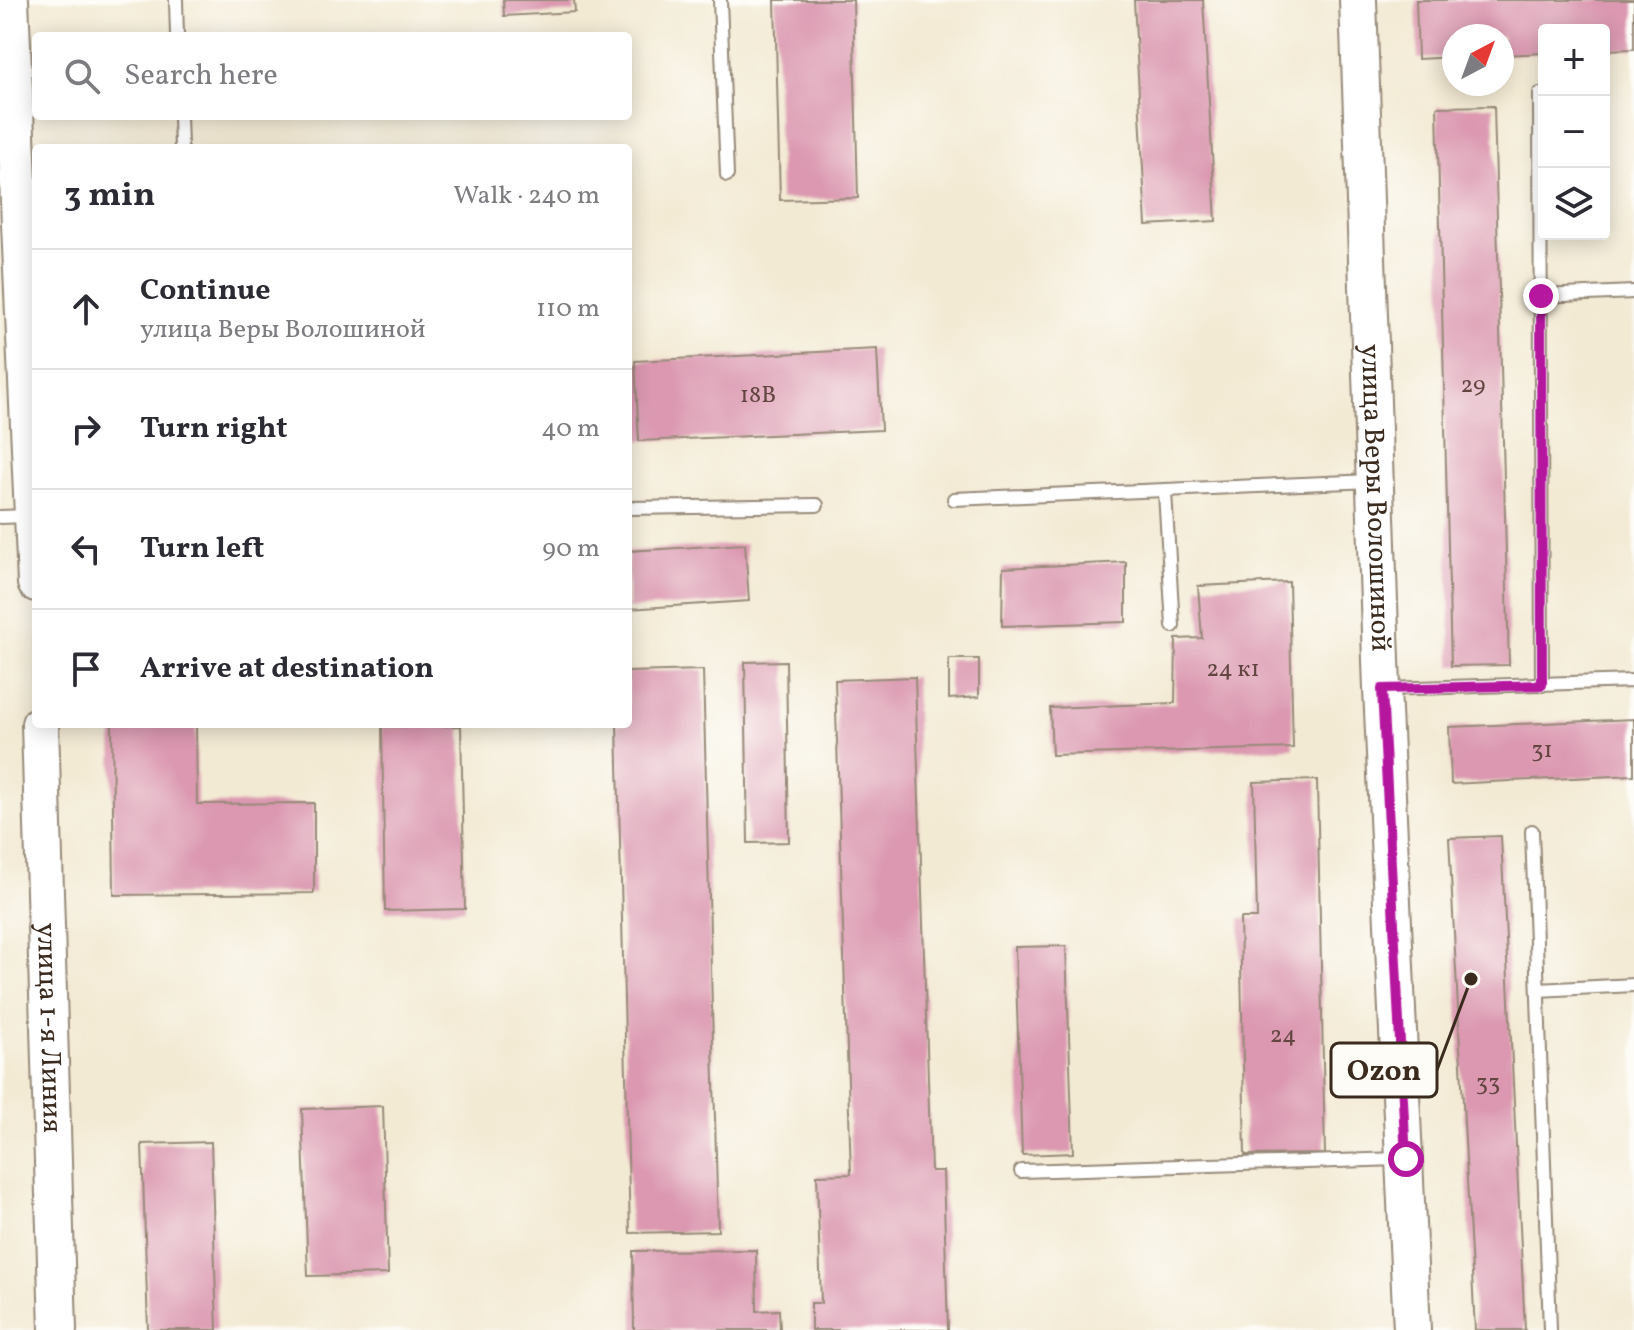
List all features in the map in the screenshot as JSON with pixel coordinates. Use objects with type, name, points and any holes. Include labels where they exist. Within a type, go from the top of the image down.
[{"type":"street","points":[[10,0],[23,516],[32,562]]},
{"type":"street","name":"улица Веры Волошиной","points":[[1358,0],[1382,689],[1412,1330]]},
{"type":"street","name":"улица 1-я Линия","points":[[40,728],[58,1330]]},
{"type":"lane","points":[[176,0],[177,32]]},
{"type":"lane","points":[[720,0],[727,175]]},
{"type":"lane","points":[[1540,96],[1542,685]]},
{"type":"lane","points":[[180,120],[181,144]]},
{"type":"lane","points":[[1541,296],[1634,292]]},
{"type":"lane","points":[[954,499],[1375,481]]},
{"type":"lane","points":[[1165,492],[1173,626]]},
{"type":"lane","points":[[632,508],[817,505]]},
{"type":"lane","points":[[1382,689],[1634,681]]},
{"type":"lane","points":[[1532,831],[1550,1330]]},
{"type":"lane","points":[[1538,990],[1634,985]]},
{"type":"lane","points":[[1021,1171],[1406,1159]]},
{"type":"building","points":[[503,0],[574,0],[575,12],[504,16]]},
{"type":"building","points":[[775,0],[853,0],[858,198],[780,200]]},
{"type":"building","points":[[1134,0],[1203,0],[1216,221],[1146,225]]},
{"type":"building","points":[[1416,0],[1634,0],[1634,49],[1610,50],[1610,24],[1538,24],[1538,53],[1514,54],[1514,24],[1442,24],[1442,58],[1418,59]]},
{"type":"building","points":[[1494,106],[1509,665],[1451,666],[1437,107]]},
{"type":"building","points":[[877,349],[881,430],[639,441],[635,361]]},
{"type":"building","points":[[745,544],[749,601],[632,609],[632,551]]},
{"type":"building","points":[[1126,562],[1126,622],[1002,626],[1003,568]]},
{"type":"building","points":[[1289,582],[1293,748],[1052,755],[1050,708],[1175,703],[1176,639],[1202,638],[1198,586]]},
{"type":"building","points":[[949,659],[979,659],[979,697],[949,699]]},
{"type":"building","points":[[786,661],[789,842],[748,843],[745,662]]},
{"type":"building","points":[[703,670],[718,1231],[630,1233],[617,728],[632,728],[632,672]]},
{"type":"building","points":[[915,677],[931,1171],[943,1171],[948,1330],[811,1330],[811,1303],[821,1303],[817,1175],[851,1174],[835,680]]},
{"type":"building","points":[[1634,719],[1634,775],[1451,784],[1449,727]]},
{"type":"building","points":[[112,728],[196,728],[197,804],[314,803],[314,893],[114,895]]},
{"type":"building","points":[[382,728],[461,728],[465,909],[385,911]]},
{"type":"building","points":[[1317,780],[1325,1154],[1245,1155],[1240,918],[1257,918],[1254,782]]},
{"type":"building","points":[[1501,836],[1525,1330],[1475,1330],[1449,838]]},
{"type":"building","points":[[1066,946],[1073,1153],[1022,1155],[1015,947]]},
{"type":"building","points":[[383,1106],[388,1274],[308,1276],[302,1109]]},
{"type":"building","points":[[211,1142],[217,1330],[148,1330],[142,1144]]},
{"type":"building","points":[[756,1250],[757,1311],[779,1310],[780,1330],[634,1330],[633,1251]]},
{"type":"place","name":"Ozon","points":[[1471,979]]},
{"type":"route","points":[[1406,1159],[1382,689],[1542,685],[1541,296]]}]
